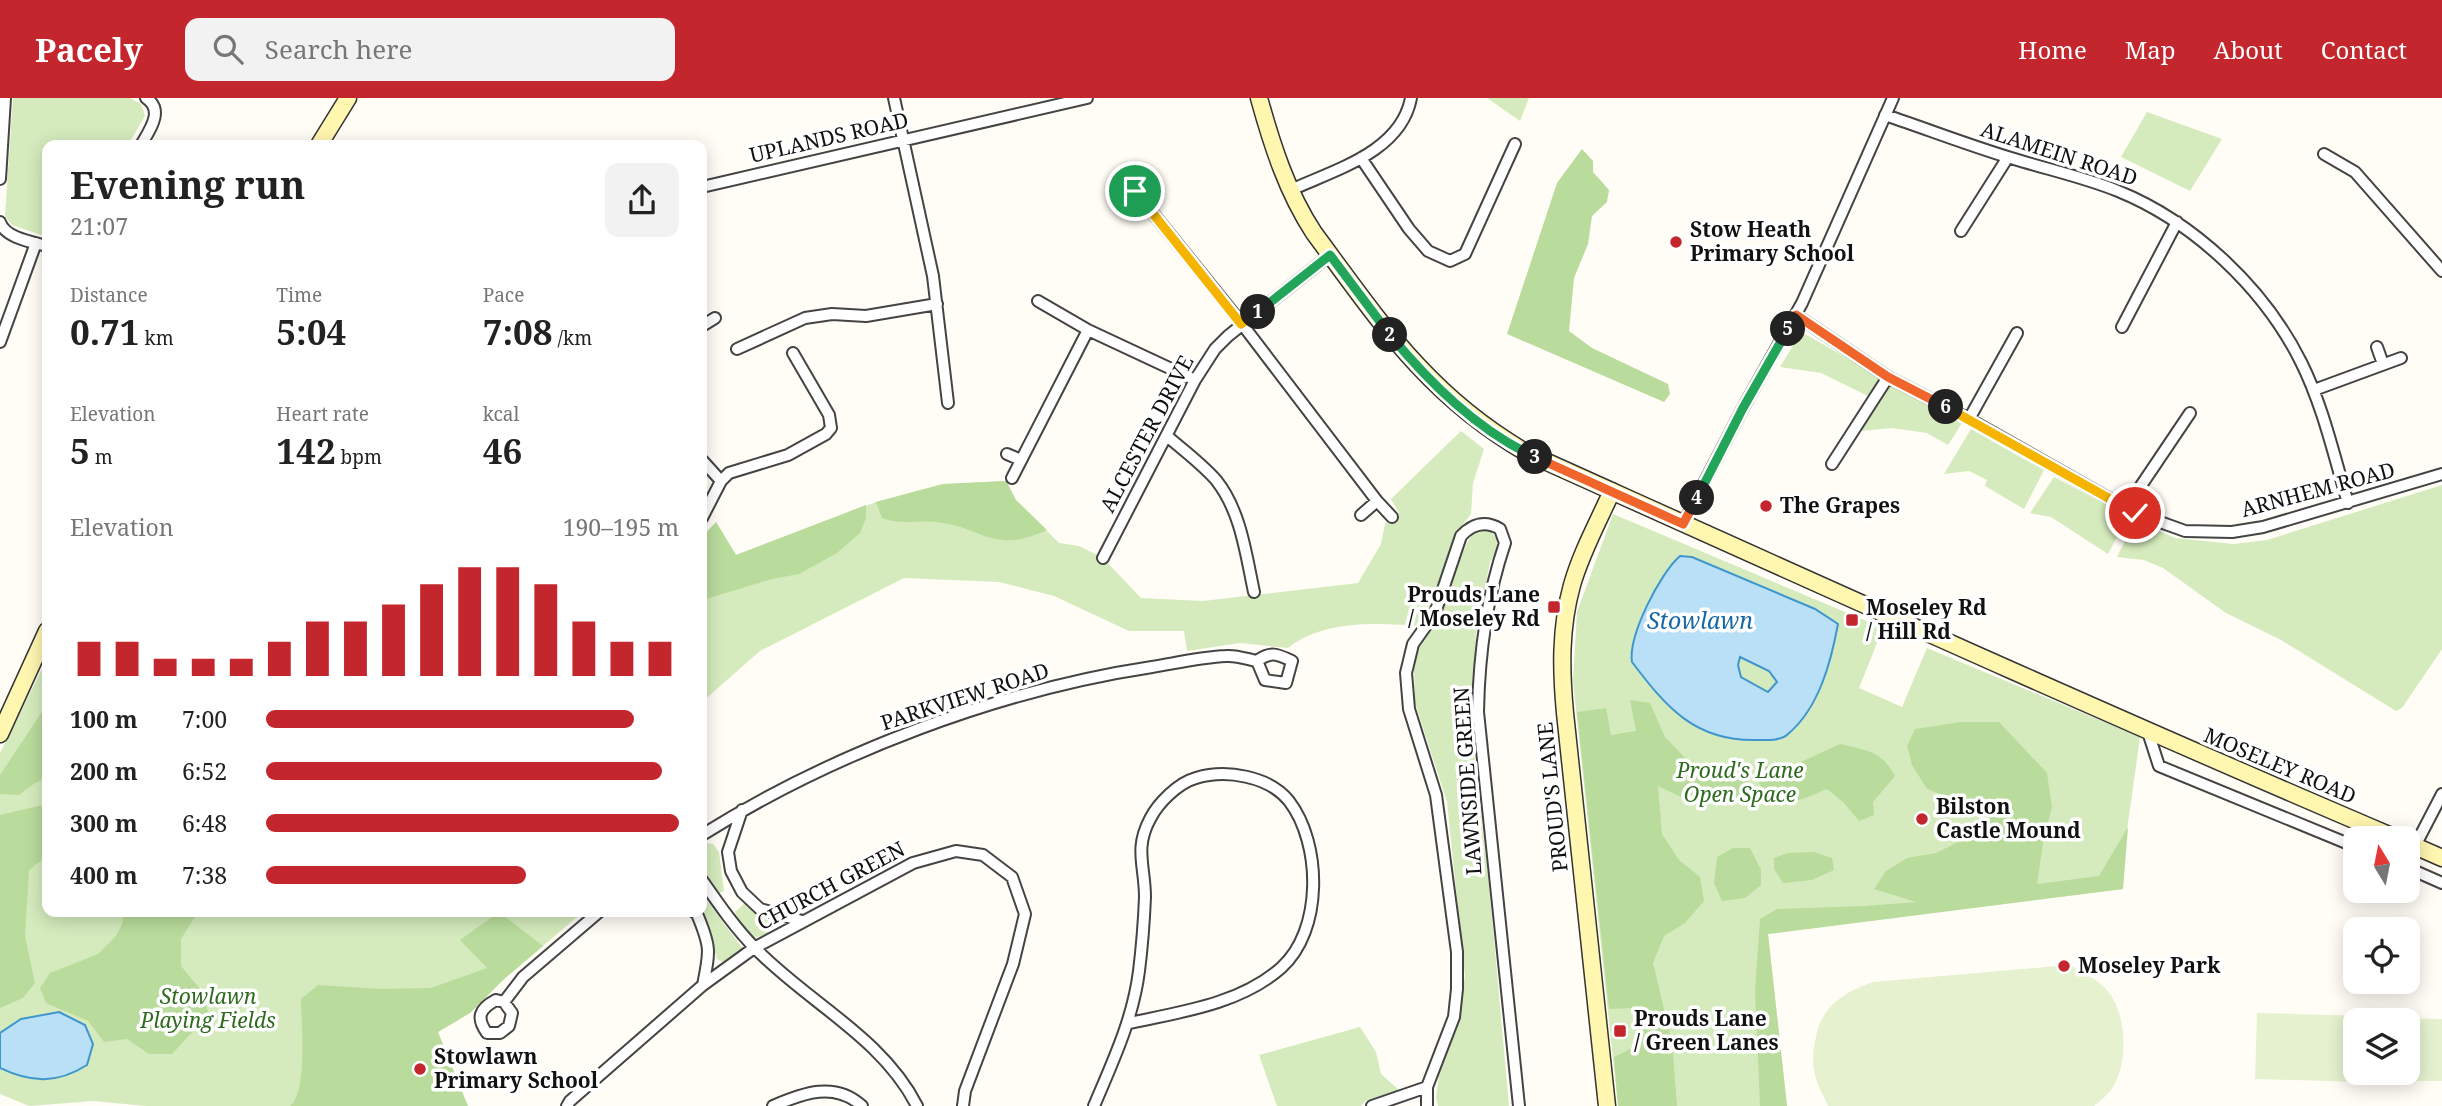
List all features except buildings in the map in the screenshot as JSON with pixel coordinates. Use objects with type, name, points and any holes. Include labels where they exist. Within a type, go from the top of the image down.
[{"type":"street","points":[[0,179],[5,98]]},
{"type":"street","points":[[144,140],[155,118],[156,110],[146,98]]},
{"type":"street","points":[[322,140],[348,98]]},
{"type":"street","points":[[894,98],[933,276],[948,403]]},
{"type":"street","name":"UPLANDS ROAD","points":[[707,186],[1087,98]]},
{"type":"street","name":"MOSELEY ROAD","points":[[1259,98],[1291,190],[1303,216],[1330,255],[1409,358],[1458,406],[1500,438],[1683,524],[2148,732],[2368,826]]},
{"type":"street","points":[[1291,190],[1361,158],[1392,136],[1406,115],[1411,98]]},
{"type":"street","points":[[1683,524],[1743,408],[1796,315],[1893,98]]},
{"type":"street","name":"ALAMEIN ROAD","points":[[1885,115],[2008,158],[2115,189],[2177,222],[2215,251],[2252,291],[2293,347],[2314,390],[2348,503]]},
{"type":"street","points":[[1361,158],[1415,237],[1428,251],[1450,261],[1465,254],[1515,144]]},
{"type":"street","points":[[2325,154],[2355,172],[2442,271]]},
{"type":"street","points":[[1961,231],[2008,158]]},
{"type":"street","points":[[1135,191],[1392,517]]},
{"type":"street","points":[[0,222],[9,233],[42,244],[0,342]]},
{"type":"street","points":[[2122,327],[2177,222]]},
{"type":"street","name":"ALCESTER DRIVE","points":[[1104,558],[1195,380],[1215,349],[1241,324],[1330,255]]},
{"type":"street","points":[[1038,301],[1088,330],[1195,380]]},
{"type":"street","points":[[737,349],[805,317],[832,314],[866,316],[937,304]]},
{"type":"street","name":"ARNHEM ROAD","points":[[1796,315],[1888,377],[1969,419],[2126,508],[2185,531],[2232,532],[2263,527],[2442,474]]},
{"type":"street","points":[[707,323],[715,318]]},
{"type":"street","points":[[1012,478],[1088,330]]},
{"type":"street","points":[[1969,419],[2017,333]]},
{"type":"street","points":[[2377,346],[2383,364]]},
{"type":"street","points":[[707,508],[721,481],[729,473],[788,455],[826,434],[831,428],[829,415],[793,353]]},
{"type":"street","points":[[2314,390],[2401,358]]},
{"type":"street","points":[[1832,464],[1888,377]]},
{"type":"street","points":[[2126,508],[2190,413]]},
{"type":"street","points":[[1167,436],[1215,480],[1231,505],[1240,528],[1254,592]]},
{"type":"street","points":[[1007,454],[1021,460]]},
{"type":"street","points":[[707,466],[721,481]]},
{"type":"street","name":"PROUD'S LANE","points":[[1607,1106],[1565,713],[1562,659],[1566,614],[1572,586],[1588,542],[1612,491]]},
{"type":"street","points":[[1361,515],[1377,501]]},
{"type":"street","name":"LAWNSIDE GREEN","points":[[1427,1106],[1427,1087],[1454,1017],[1457,952],[1436,795],[1409,709],[1406,673],[1413,644],[1435,613],[1461,536],[1469,527],[1487,524],[1500,529],[1505,543],[1498,564],[1481,656],[1478,712],[1519,1106]]},
{"type":"street","points":[[0,734],[42,642]]},
{"type":"street","name":"PARKVIEW ROAD","points":[[707,832],[742,810],[844,760],[949,718],[1067,684],[1120,672],[1228,656],[1257,661]]},
{"type":"street","points":[[2148,732],[2160,766],[2343,842]]},
{"type":"street","points":[[1094,1106],[1129,1023],[1139,971],[1145,895],[1140,850],[1150,819],[1161,802],[1194,778],[1234,775],[1254,778],[1270,786],[1288,800],[1308,838],[1313,893],[1303,941],[1291,959],[1255,986],[1210,1004],[1129,1023]]},
{"type":"street","points":[[2420,831],[2442,794]]},
{"type":"street","points":[[742,810],[728,852],[731,871],[742,892],[760,909],[802,921]]},
{"type":"street","points":[[2420,848],[2442,858]]},
{"type":"street","name":"CHURCH GREEN","points":[[567,1106],[703,985],[754,948],[913,863],[956,851],[983,855],[1012,877],[1024,914],[1013,964],[965,1091],[963,1106]]},
{"type":"street","points":[[2420,874],[2442,883]]},
{"type":"street","points":[[707,887],[754,948],[877,1052],[900,1079],[917,1106]]},
{"type":"street","points":[[504,1002],[523,977],[593,917]]},
{"type":"street","points":[[698,917],[708,939],[709,955],[703,985]]},
{"type":"street","points":[[1371,1106],[1427,1087]]},
{"type":"street","points":[[773,1106],[829,1090],[853,1098],[862,1106]]},
{"type":"green space","points":[[13,98],[130,98],[141,104],[145,116],[131,140],[42,140],[42,235],[12,225],[5,216]]},
{"type":"green space","points":[[1487,98],[1529,98],[1520,121]]},
{"type":"green space","points":[[2147,112],[2222,139],[2190,191],[2121,157]]},
{"type":"green space","points":[[1582,149],[1593,161],[1593,172],[1609,190],[1607,202],[1592,216],[1588,244],[1574,278],[1569,331],[1592,348],[1668,384],[1670,394],[1664,402],[1507,334],[1557,183]]},
{"type":"green space","points":[[1805,334],[1880,377],[1870,397],[1821,373],[1780,367],[1797,339]]},
{"type":"green space","points":[[1890,384],[1962,423],[1948,445],[1927,433],[1892,428],[1861,431]]},
{"type":"green space","points":[[1971,429],[2044,470],[2024,509],[1985,486],[1987,480],[1969,471],[1944,474]]},
{"type":"green space","points":[[1461,431],[1484,449],[1473,483],[1471,514],[1460,528],[1422,626],[1352,625],[1318,632],[1288,648],[1240,643],[1187,651],[1184,631],[1129,631],[1054,596],[999,582],[904,578],[760,651],[707,698],[707,532],[716,522],[736,555],[876,502],[943,484],[1006,481],[1016,500],[1059,543],[1079,546],[1103,558],[1141,598],[1203,601],[1358,583],[1381,544],[1385,524],[1399,513],[1391,499]]},
{"type":"green space","points":[[2054,477],[2128,516],[2108,554],[2051,517],[2030,513]]},
{"type":"green space","points":[[1006,481],[1016,500],[1047,530],[1028,537],[1000,540],[936,522],[902,522],[882,518],[876,502],[943,484]]},
{"type":"green space","points":[[2442,485],[2442,649],[2402,708],[2396,711],[2281,640],[2226,613],[2163,568],[2144,560],[2117,557],[2135,520],[2175,538],[2234,544],[2267,540]]},
{"type":"green space","points":[[866,505],[866,518],[860,533],[837,553],[799,574],[772,579],[707,598],[707,532],[716,522],[736,555]]},
{"type":"green space","name":"Proud's Lane Open Space","points":[[1613,514],[1883,628],[1859,688],[1902,707],[1927,648],[2140,737],[2126,837],[2123,889],[1768,934],[1787,1106],[1618,1106],[1573,681],[1577,612]]},
{"type":"green space","points":[[1480,529],[1493,534],[1500,547],[1490,562],[1476,633],[1472,695],[1474,753],[1509,1106],[1438,1106],[1436,1097],[1440,1069],[1460,1007],[1465,976],[1447,802],[1415,703],[1414,669],[1418,644],[1437,619],[1466,545],[1473,533]]},
{"type":"green space","name":"Stowlawn Playing Fields","points":[[42,669],[42,917],[577,917],[503,980],[470,1013],[438,1032],[337,1106],[146,1106],[93,1101],[29,1106],[0,1094],[0,753]]},
{"type":"green space","points":[[1630,700],[1650,703],[1665,737],[1687,760],[1747,777],[1751,795],[1723,802],[1687,800],[1658,786],[1662,834],[1679,860],[1700,877],[1704,901],[1685,923],[1664,936],[1653,963],[1672,1042],[1677,1106],[1618,1106],[1614,1057],[1640,1044],[1636,1008],[1609,1009],[1577,712],[1606,708],[1611,735],[1636,731]]},
{"type":"green space","points":[[42,712],[42,780],[19,795],[0,794],[0,775]]},
{"type":"green space","points":[[1961,722],[1999,722],[2047,773],[2052,807],[2044,837],[2037,884],[2099,876],[2128,827],[2123,889],[1768,934],[1787,1106],[1760,1106],[1755,990],[1760,919],[1777,909],[1916,902],[1874,889],[1886,871],[1907,858],[1936,853],[1964,839],[1985,822],[1987,799],[1959,801],[1927,789],[1912,765],[1907,746],[1915,729]]},
{"type":"green space","points":[[1840,744],[1879,756],[1895,776],[1873,802],[1874,815],[1859,821],[1844,803],[1827,789],[1793,801],[1775,800],[1761,786],[1755,772],[1770,765],[1788,768]]},
{"type":"green space","points":[[42,805],[42,860],[29,870],[25,936],[35,983],[23,998],[0,1008],[0,815]]},
{"type":"green space","points":[[707,843],[713,844],[719,852],[724,891],[719,893],[707,875]]},
{"type":"green space","points":[[1733,848],[1750,848],[1761,870],[1761,885],[1745,898],[1722,901],[1714,883],[1717,857]]},
{"type":"green space","points":[[1814,852],[1832,858],[1834,870],[1812,880],[1783,883],[1774,869],[1774,858],[1788,853]]},
{"type":"green space","points":[[707,901],[743,949],[723,962],[717,959],[703,917],[707,917]]},
{"type":"green space","points":[[745,903],[766,918],[771,927],[767,936],[754,937],[739,920],[735,912]]},
{"type":"green space","points":[[123,917],[195,917],[181,939],[181,966],[201,990],[209,1014],[172,1054],[149,1054],[127,1039],[104,1042],[88,1021],[46,1003],[40,988],[50,973],[98,954],[116,936]]},
{"type":"green space","points":[[492,917],[505,917],[543,946],[470,1013],[438,1032],[468,1106],[290,1106],[296,1098],[301,1072],[301,999],[318,985],[381,989],[431,988],[487,968],[460,940]]},
{"type":"green space","points":[[2070,965],[2106,989],[2122,1023],[2123,1051],[2118,1076],[2109,1092],[2094,1106],[1828,1106],[1814,1071],[1815,1042],[1827,1011],[1852,991],[1873,982]]},
{"type":"green space","points":[[2257,1013],[2343,1015],[2343,1081],[2255,1079]]},
{"type":"green space","points":[[2420,1019],[2442,1019],[2442,1081],[2420,1081]]},
{"type":"green space","points":[[1360,1027],[1376,1052],[1381,1074],[1399,1090],[1365,1101],[1361,1106],[1277,1106],[1259,1055]]},
{"type":"water","name":"Stowlawn","points":[[1680,556],[1692,557],[1815,609],[1838,624],[1832,654],[1816,698],[1799,723],[1785,736],[1770,740],[1736,739],[1699,728],[1670,707],[1632,662],[1632,651],[1640,622],[1655,590]],"holes":[[[1740,657],[1769,671],[1777,682],[1768,692],[1741,677],[1738,665]]]},
{"type":"water","points":[[59,1012],[85,1025],[93,1044],[87,1065],[65,1076],[44,1079],[22,1077],[0,1068],[0,1033],[21,1019]]},
{"type":"place","name":"Stow Heath Primary School","points":[[1676,242]]},
{"type":"place","name":"The Grapes","points":[[1766,506]]},
{"type":"place","name":"Prouds Lane / Moseley Rd","points":[[1554,607]]},
{"type":"place","name":"Moseley Rd / Hill Rd","points":[[1852,620]]},
{"type":"place","name":"Bilston Castle Mound","points":[[1922,819]]},
{"type":"place","name":"Moseley Park","points":[[2064,966]]},
{"type":"place","name":"Prouds Lane / Green Lanes","points":[[1620,1031]]},
{"type":"place","name":"Stowlawn Primary School","points":[[420,1069]]},
{"type":"route","points":[[1135,191],[1241,324],[1330,255],[1409,358],[1458,406],[1500,438],[1527,453],[1683,524],[1743,408],[1796,315],[1888,377],[1969,419],[2135,513]]}]
